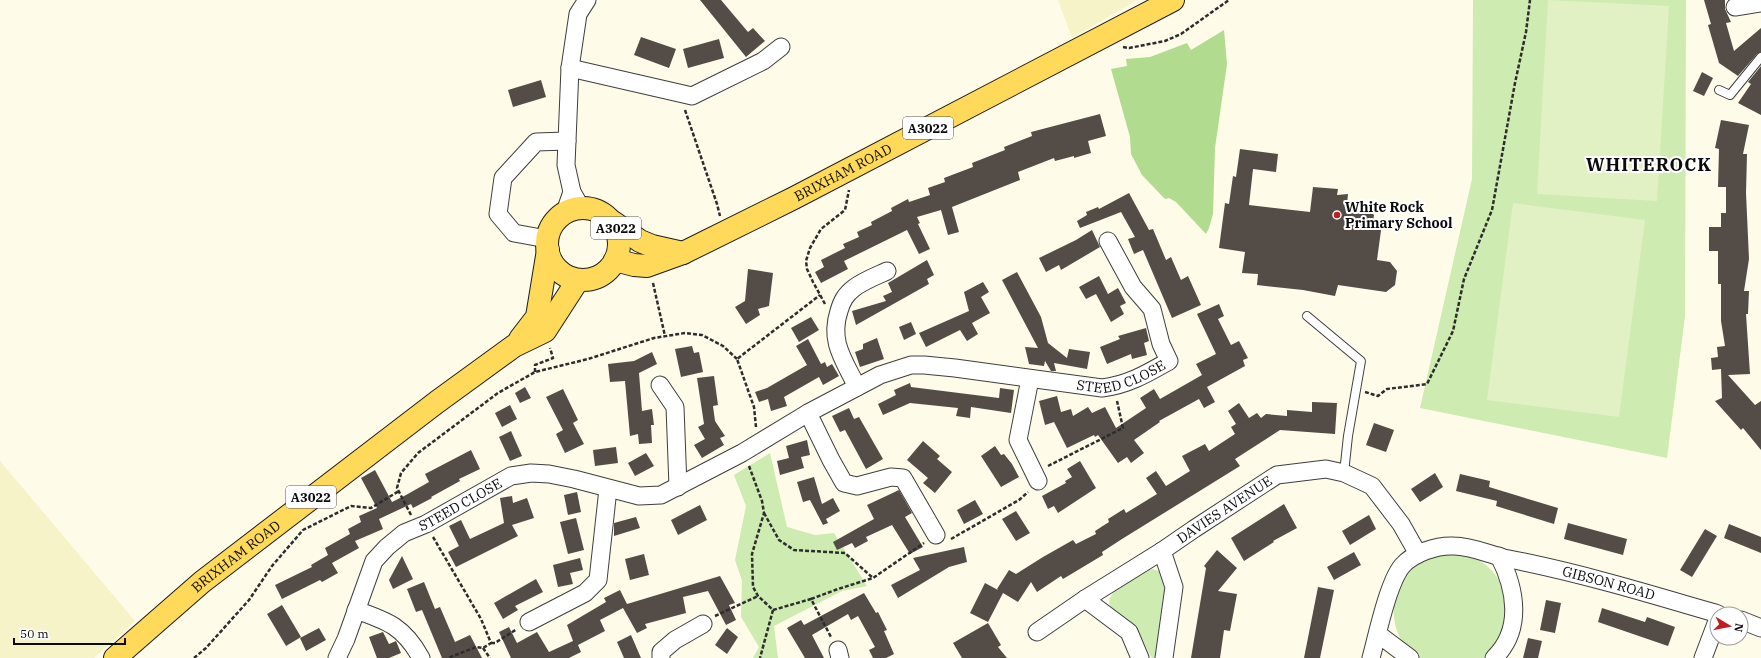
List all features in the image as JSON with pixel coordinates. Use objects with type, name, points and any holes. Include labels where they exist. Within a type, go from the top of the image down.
[{"type":"main road","name":"BRIXHAM ROAD","points":[[615,260],[634,265],[648,266],[683,254],[1173,0]]},
{"type":"main road","name":"BRIXHAM ROAD","points":[[514,346],[537,317],[548,245],[554,222],[573,204]]},
{"type":"main road","name":"A3022","points":[[573,204],[598,211],[640,241],[652,246],[683,254]]},
{"type":"main road","name":"A3022","points":[[612,222],[619,237],[619,249],[615,260]]},
{"type":"main road","points":[[548,245],[551,259],[559,270],[578,280],[586,280],[600,276],[612,266],[615,260]]},
{"type":"main road","name":"BRIXHAM ROAD","points":[[116,658],[202,582],[431,406],[514,346],[546,331],[578,280]]},
{"type":"street","points":[[573,204],[566,165],[570,68],[578,14],[586,0]]},
{"type":"street","points":[[1734,7],[1761,3]]},
{"type":"street","points":[[570,68],[692,96],[763,61],[781,47]]},
{"type":"street","points":[[548,245],[514,233],[498,214],[503,178],[536,142],[567,141]]},
{"type":"street","name":"STEED CLOSE","points":[[337,658],[346,639],[374,562],[387,547],[404,534],[426,524],[511,476],[531,473],[548,474],[574,479],[639,496],[661,495],[742,453],[808,413],[880,375],[911,365],[949,367],[1102,388],[1140,378],[1169,361],[1161,344],[1152,309],[1133,287],[1108,241]]},
{"type":"street","points":[[857,387],[838,347],[834,334],[835,322],[842,299],[854,288],[887,271]]},
{"type":"street","points":[[1030,379],[1018,440],[1038,481]]},
{"type":"street","points":[[660,385],[675,407],[678,487]]},
{"type":"street","points":[[808,413],[844,483],[858,486],[891,477],[903,478],[936,535]]},
{"type":"street","name":"DAVIES AVENUE","points":[[1037,632],[1085,599],[1162,551],[1173,542],[1277,475],[1326,469],[1344,473],[1372,486],[1401,524],[1418,554]]},
{"type":"street","points":[[529,622],[585,593],[598,580],[608,489]]},
{"type":"street","name":"GIBSON ROAD","points":[[1371,658],[1391,590],[1402,566],[1418,554],[1438,547],[1455,546],[1596,579],[1709,611]]},
{"type":"street","name":"DAVIES AVENUE","points":[[1162,551],[1174,588],[1164,658]]},
{"type":"street","points":[[1494,658],[1502,650],[1512,627],[1515,609],[1504,568],[1499,556]]},
{"type":"street","points":[[1085,599],[1129,632],[1140,658]]},
{"type":"street","points":[[356,610],[386,621],[404,633],[421,658]]},
{"type":"street","points":[[1749,623],[1761,628]]},
{"type":"street","points":[[661,658],[661,652],[675,640],[703,624]]},
{"type":"street","points":[[1378,634],[1410,658]]},
{"type":"street","points":[[1703,658],[1709,642]]},
{"type":"lane","points":[[1719,90],[1730,95],[1761,57]]},
{"type":"lane","points":[[1307,316],[1361,361],[1348,436],[1344,473]]},
{"type":"path","points":[[1122,47],[1129,48],[1165,41],[1182,34],[1229,0]]},
{"type":"path","points":[[1357,390],[1378,396],[1387,389],[1427,384],[1453,330],[1464,279],[1492,210],[1515,83],[1526,32],[1530,0]]},
{"type":"path","points":[[679,93],[717,204],[724,234]]},
{"type":"path","points":[[835,322],[812,282],[807,269],[806,261],[810,248],[821,229],[845,210],[849,189]]},
{"type":"path","points":[[737,359],[820,295]]},
{"type":"path","points":[[659,301],[665,336]]},
{"type":"path","points":[[491,643],[481,620],[426,524],[414,519],[397,488],[401,473],[418,453],[498,393],[536,372],[588,359],[654,338],[685,333],[702,335],[723,346],[737,359],[748,387],[754,408],[757,443]]},
{"type":"path","points":[[742,453],[753,474],[762,501],[764,513],[779,540],[794,550],[845,553],[873,578]]},
{"type":"path","points":[[194,658],[206,648],[249,600],[272,566],[303,530],[351,506],[371,508],[399,492]]},
{"type":"path","points":[[764,513],[752,554],[753,587],[758,596],[773,610]]},
{"type":"path","points":[[773,610],[812,599],[873,578],[936,535]]},
{"type":"path","points":[[703,624],[717,615],[758,596]]},
{"type":"path","points":[[812,599],[839,654]]},
{"type":"path","points":[[760,658],[773,610]]},
{"type":"path","points":[[483,648],[529,622]]},
{"type":"path","points":[[448,658],[476,646],[483,648],[490,658]]},
{"type":"shaded area","points":[[1058,0],[1137,0],[1072,38]]},
{"type":"shaded area","points":[[0,461],[135,621],[94,658],[0,658]]},
{"type":"green space","points":[[1473,0],[1686,0],[1685,316],[1667,458],[1420,408],[1472,179]]},
{"type":"green space","points":[[1548,0],[1669,6],[1657,201],[1537,194]]},
{"type":"green space","points":[[1224,30],[1227,64],[1215,148],[1213,214],[1206,234],[1176,202],[1169,198],[1165,199],[1142,175],[1131,154],[1130,137],[1111,69],[1127,66],[1126,59],[1150,57],[1187,43],[1191,50]]},
{"type":"green space","points":[[1513,203],[1645,220],[1619,417],[1487,400]]},
{"type":"green space","points":[[770,453],[787,527],[815,535],[834,533],[867,586],[842,591],[774,626],[778,658],[753,658],[759,647],[741,617],[742,581],[735,560],[746,506],[734,475]]},
{"type":"green space","points":[[1453,553],[1469,556],[1481,562],[1490,568],[1502,585],[1507,606],[1505,631],[1487,656],[1483,658],[1418,658],[1408,650],[1401,640],[1396,628],[1394,603],[1397,590],[1411,569],[1420,562],[1441,554]]},
{"type":"green space","points":[[1153,569],[1161,572],[1164,583],[1165,614],[1157,657],[1152,658],[1137,629],[1114,611],[1110,605],[1110,599],[1120,587],[1127,582],[1147,570]]},
{"type":"building","points":[[700,0],[721,0],[748,32],[753,28],[765,41],[746,57]]},
{"type":"building","points":[[1704,0],[1725,0],[1725,9],[1731,22],[1726,23],[1734,51],[1761,28],[1761,52],[1757,54],[1738,76],[1719,63],[1708,25],[1711,24]]},
{"type":"building","points":[[641,37],[676,49],[669,68],[634,55]]},
{"type":"building","points":[[719,39],[724,58],[688,68],[683,49]]},
{"type":"building","points":[[1761,66],[1761,115],[1738,103],[1751,84],[1748,82]]},
{"type":"building","points":[[1702,72],[1713,78],[1704,96],[1693,91]]},
{"type":"building","points":[[541,80],[546,97],[513,107],[508,90]]},
{"type":"building","points":[[1100,114],[1106,136],[1088,141],[1091,153],[1055,161],[1054,158],[1018,172],[1020,180],[952,207],[959,232],[948,235],[941,210],[917,217],[920,223],[918,224],[930,249],[919,254],[907,230],[844,261],[848,269],[821,283],[815,272],[824,267],[821,260],[845,248],[843,244],[859,237],[857,232],[872,225],[871,222],[892,211],[891,208],[908,199],[909,202],[930,195],[928,188],[945,182],[944,178],[973,167],[972,163],[1005,150],[1004,147],[1032,136],[1031,132]]},
{"type":"building","points":[[1721,120],[1749,125],[1743,154],[1747,154],[1746,193],[1749,259],[1744,291],[1749,291],[1748,314],[1746,314],[1750,374],[1728,375],[1755,405],[1761,401],[1761,450],[1743,428],[1741,430],[1715,401],[1722,398],[1721,369],[1712,370],[1711,358],[1718,357],[1717,347],[1725,346],[1721,321],[1721,284],[1718,284],[1718,251],[1709,251],[1709,227],[1721,227],[1721,213],[1726,213],[1726,187],[1718,187],[1719,149],[1715,148]]},
{"type":"building","points":[[1240,149],[1278,154],[1276,172],[1253,169],[1249,205],[1310,212],[1313,187],[1338,189],[1337,195],[1348,194],[1347,204],[1365,206],[1374,215],[1373,222],[1382,223],[1377,260],[1390,262],[1397,271],[1395,285],[1386,292],[1338,285],[1335,296],[1303,290],[1257,285],[1258,274],[1242,273],[1245,252],[1219,248],[1225,203],[1229,204],[1233,176],[1236,177]]},
{"type":"building","points":[[1129,193],[1149,230],[1153,229],[1166,260],[1171,257],[1181,280],[1188,276],[1201,305],[1172,318],[1143,250],[1134,254],[1128,239],[1135,237],[1121,212],[1080,228],[1077,221],[1087,215],[1086,212],[1098,207],[1099,209]]},
{"type":"building","points":[[1092,230],[1100,247],[1061,270],[1059,265],[1046,272],[1039,258],[1076,240]]},
{"type":"building","points":[[927,260],[934,275],[927,279],[929,284],[856,325],[852,311],[886,301],[883,296],[892,292],[888,283]]},
{"type":"building","points":[[748,269],[773,273],[769,306],[758,309],[760,315],[746,324],[735,307],[745,301]]},
{"type":"building","points":[[1017,272],[1041,317],[1048,343],[1067,358],[1069,349],[1090,352],[1087,369],[1054,363],[1056,371],[1051,371],[1045,361],[1044,366],[1029,364],[1025,347],[1038,348],[1002,280]]},
{"type":"building","points":[[1099,276],[1108,294],[1118,288],[1126,303],[1120,306],[1124,314],[1111,322],[1096,294],[1086,299],[1079,287]]},
{"type":"building","points":[[983,282],[989,292],[981,297],[990,313],[972,323],[978,334],[967,341],[960,330],[926,347],[919,333],[969,311],[964,292]]},
{"type":"building","points":[[1219,304],[1224,316],[1218,319],[1231,345],[1239,341],[1248,358],[1243,360],[1245,366],[1207,387],[1215,402],[1204,408],[1199,399],[1159,421],[1160,422],[1134,440],[1144,453],[1131,463],[1127,457],[1118,463],[1098,435],[1095,437],[1094,435],[1067,448],[1054,422],[1045,425],[1039,401],[1057,396],[1061,412],[1071,409],[1073,416],[1088,407],[1092,413],[1105,407],[1116,428],[1146,408],[1140,398],[1154,389],[1160,399],[1202,375],[1196,364],[1216,354],[1197,314]]},
{"type":"building","points":[[811,317],[819,330],[799,342],[791,328]]},
{"type":"building","points":[[911,322],[916,334],[904,340],[899,327]]},
{"type":"building","points":[[1146,328],[1149,341],[1144,343],[1147,355],[1132,359],[1131,354],[1107,364],[1100,347],[1120,339],[1118,336]]},
{"type":"building","points":[[877,338],[884,359],[860,367],[855,352],[863,349],[863,344]]},
{"type":"building","points":[[808,339],[821,364],[825,362],[827,367],[832,364],[839,376],[823,385],[819,377],[784,397],[787,406],[771,411],[768,399],[759,402],[755,392],[767,388],[807,365],[796,346]]},
{"type":"building","points":[[692,346],[694,353],[699,352],[703,372],[681,377],[675,349]]},
{"type":"building","points":[[652,352],[657,364],[639,373],[642,411],[652,409],[654,425],[651,425],[652,443],[639,444],[638,434],[630,436],[625,381],[610,382],[608,364],[634,361]]},
{"type":"building","points":[[714,376],[718,405],[713,406],[715,421],[725,436],[720,438],[724,445],[702,458],[694,445],[705,439],[698,427],[704,424],[697,378]]},
{"type":"building","points":[[910,383],[911,387],[999,398],[1000,388],[1014,390],[1011,413],[971,407],[970,418],[956,416],[958,408],[910,403],[883,415],[878,404],[896,395],[894,390]]},
{"type":"building","points":[[525,387],[531,398],[520,403],[515,393]]},
{"type":"building","points":[[563,389],[578,420],[573,423],[584,444],[565,453],[556,434],[563,430],[546,397]]},
{"type":"building","points":[[1312,402],[1337,403],[1335,434],[1280,430],[1235,459],[1240,466],[1122,539],[1102,552],[1103,555],[1063,579],[1061,576],[1037,592],[1031,582],[1018,602],[1003,593],[988,622],[970,613],[985,583],[998,590],[997,589],[1009,570],[1016,574],[1073,540],[1076,544],[1096,534],[1095,531],[1109,522],[1108,519],[1124,509],[1126,513],[1157,494],[1146,478],[1156,471],[1166,486],[1190,471],[1182,456],[1205,444],[1209,451],[1235,434],[1231,427],[1236,424],[1228,411],[1239,403],[1249,418],[1257,413],[1261,418],[1266,414],[1287,416],[1287,410],[1312,412]]},
{"type":"building","points":[[510,405],[517,419],[502,427],[495,413]]},
{"type":"building","points":[[849,408],[854,419],[859,417],[883,459],[866,469],[845,430],[840,432],[832,416]]},
{"type":"building","points":[[1374,423],[1394,430],[1386,452],[1366,445]]},
{"type":"building","points":[[511,431],[522,456],[510,461],[499,437]]},
{"type":"building","points":[[807,440],[810,455],[801,457],[804,468],[780,475],[777,461],[789,458],[786,446]]},
{"type":"building","points":[[923,441],[940,456],[937,459],[952,472],[935,493],[923,483],[928,478],[907,460]]},
{"type":"building","points":[[995,446],[1001,455],[1004,454],[1012,464],[1019,477],[1001,487],[981,456]]},
{"type":"building","points":[[616,447],[618,463],[595,466],[593,450]]},
{"type":"building","points":[[471,450],[480,469],[459,479],[460,481],[413,508],[411,504],[379,519],[383,529],[355,541],[359,548],[332,563],[338,573],[322,582],[320,580],[282,599],[275,585],[312,567],[311,565],[328,555],[325,548],[350,534],[348,529],[361,522],[359,516],[377,508],[361,478],[375,470],[392,502],[429,482],[425,474]]},
{"type":"building","points":[[646,453],[654,466],[635,476],[628,463]]},
{"type":"building","points":[[1080,461],[1096,488],[1058,513],[1054,506],[1048,509],[1042,496],[1066,483],[1065,481],[1072,477],[1067,469]]},
{"type":"building","points":[[1435,473],[1443,487],[1420,502],[1411,489]]},
{"type":"building","points":[[1460,474],[1490,481],[1489,487],[1558,508],[1554,524],[1496,506],[1497,501],[1456,491]]},
{"type":"building","points":[[814,477],[822,504],[833,498],[840,511],[826,519],[828,523],[823,525],[810,500],[803,502],[797,482]]},
{"type":"building","points":[[899,490],[912,513],[905,517],[923,547],[910,554],[892,525],[866,537],[868,541],[855,548],[852,543],[837,550],[833,542],[874,519],[867,505]]},
{"type":"building","points":[[577,492],[581,512],[568,515],[564,495]]},
{"type":"building","points":[[512,496],[513,503],[527,498],[534,518],[512,525],[518,536],[456,567],[448,552],[459,546],[449,526],[461,520],[470,539],[504,523],[500,498]]},
{"type":"building","points":[[975,500],[983,514],[964,524],[957,510]]},
{"type":"building","points":[[1284,504],[1297,528],[1273,541],[1274,542],[1244,561],[1231,538]]},
{"type":"building","points":[[700,505],[707,520],[678,535],[671,520]]},
{"type":"building","points":[[1016,511],[1030,533],[1016,541],[1002,519]]},
{"type":"building","points":[[1369,515],[1376,529],[1350,545],[1342,531]]},
{"type":"building","points":[[636,517],[640,528],[614,536],[614,523]]},
{"type":"building","points":[[576,518],[584,550],[568,554],[560,522]]},
{"type":"building","points":[[1568,523],[1627,539],[1623,555],[1564,539]]},
{"type":"building","points":[[1729,524],[1761,537],[1761,553],[1724,538]]},
{"type":"building","points":[[1705,529],[1717,536],[1692,577],[1680,570]]},
{"type":"building","points":[[964,547],[967,562],[949,567],[898,598],[891,585],[920,570],[913,558]]},
{"type":"building","points":[[1217,550],[1237,568],[1218,591],[1237,594],[1230,631],[1224,630],[1220,658],[1191,658],[1206,568],[1204,566]]},
{"type":"building","points":[[1354,552],[1361,565],[1334,580],[1327,567]]},
{"type":"building","points":[[644,554],[649,575],[630,580],[625,559]]},
{"type":"building","points":[[402,556],[413,579],[393,589],[389,580]]},
{"type":"building","points":[[580,558],[583,570],[570,573],[573,584],[558,587],[553,565]]},
{"type":"building","points":[[720,576],[735,603],[729,605],[736,620],[726,625],[708,591],[683,597],[686,613],[645,624],[647,628],[637,633],[623,608],[600,620],[605,631],[578,645],[581,652],[569,658],[511,658],[499,632],[509,627],[517,643],[537,632],[549,652],[573,641],[567,625],[606,602],[604,598],[620,590],[627,604]]},
{"type":"building","points":[[536,579],[543,592],[515,606],[518,610],[503,619],[494,603]]},
{"type":"building","points":[[424,582],[435,609],[440,607],[455,642],[470,635],[482,658],[442,658],[422,610],[416,612],[407,589]]},
{"type":"building","points":[[1318,587],[1334,590],[1320,658],[1304,658]]},
{"type":"building","points":[[864,593],[876,613],[878,612],[887,630],[884,631],[894,654],[886,658],[873,658],[869,650],[875,647],[858,616],[851,620],[848,614],[812,635],[824,658],[805,658],[787,628],[801,620],[804,625]]},
{"type":"building","points":[[1546,600],[1561,603],[1555,633],[1540,630]]},
{"type":"building","points":[[282,605],[301,637],[286,646],[267,614]]},
{"type":"building","points":[[1602,608],[1645,622],[1647,617],[1675,627],[1668,646],[1598,622]]},
{"type":"building","points":[[988,623],[1001,645],[998,647],[1007,658],[962,658],[953,643]]},
{"type":"building","points":[[319,628],[326,640],[306,651],[300,638]]},
{"type":"building","points":[[727,628],[738,637],[727,654],[715,645]]},
{"type":"building","points":[[383,632],[389,644],[396,641],[401,653],[389,658],[377,658],[369,637]]},
{"type":"building","points":[[631,635],[641,658],[624,658],[617,642]]},
{"type":"building","points":[[1528,638],[1542,641],[1538,658],[1523,658]]},
{"type":"place","name":"White Rock Primary School","points":[[1337,215]]},
{"type":"district","name":"WHITEROCK","points":[[1649,165]]}]
